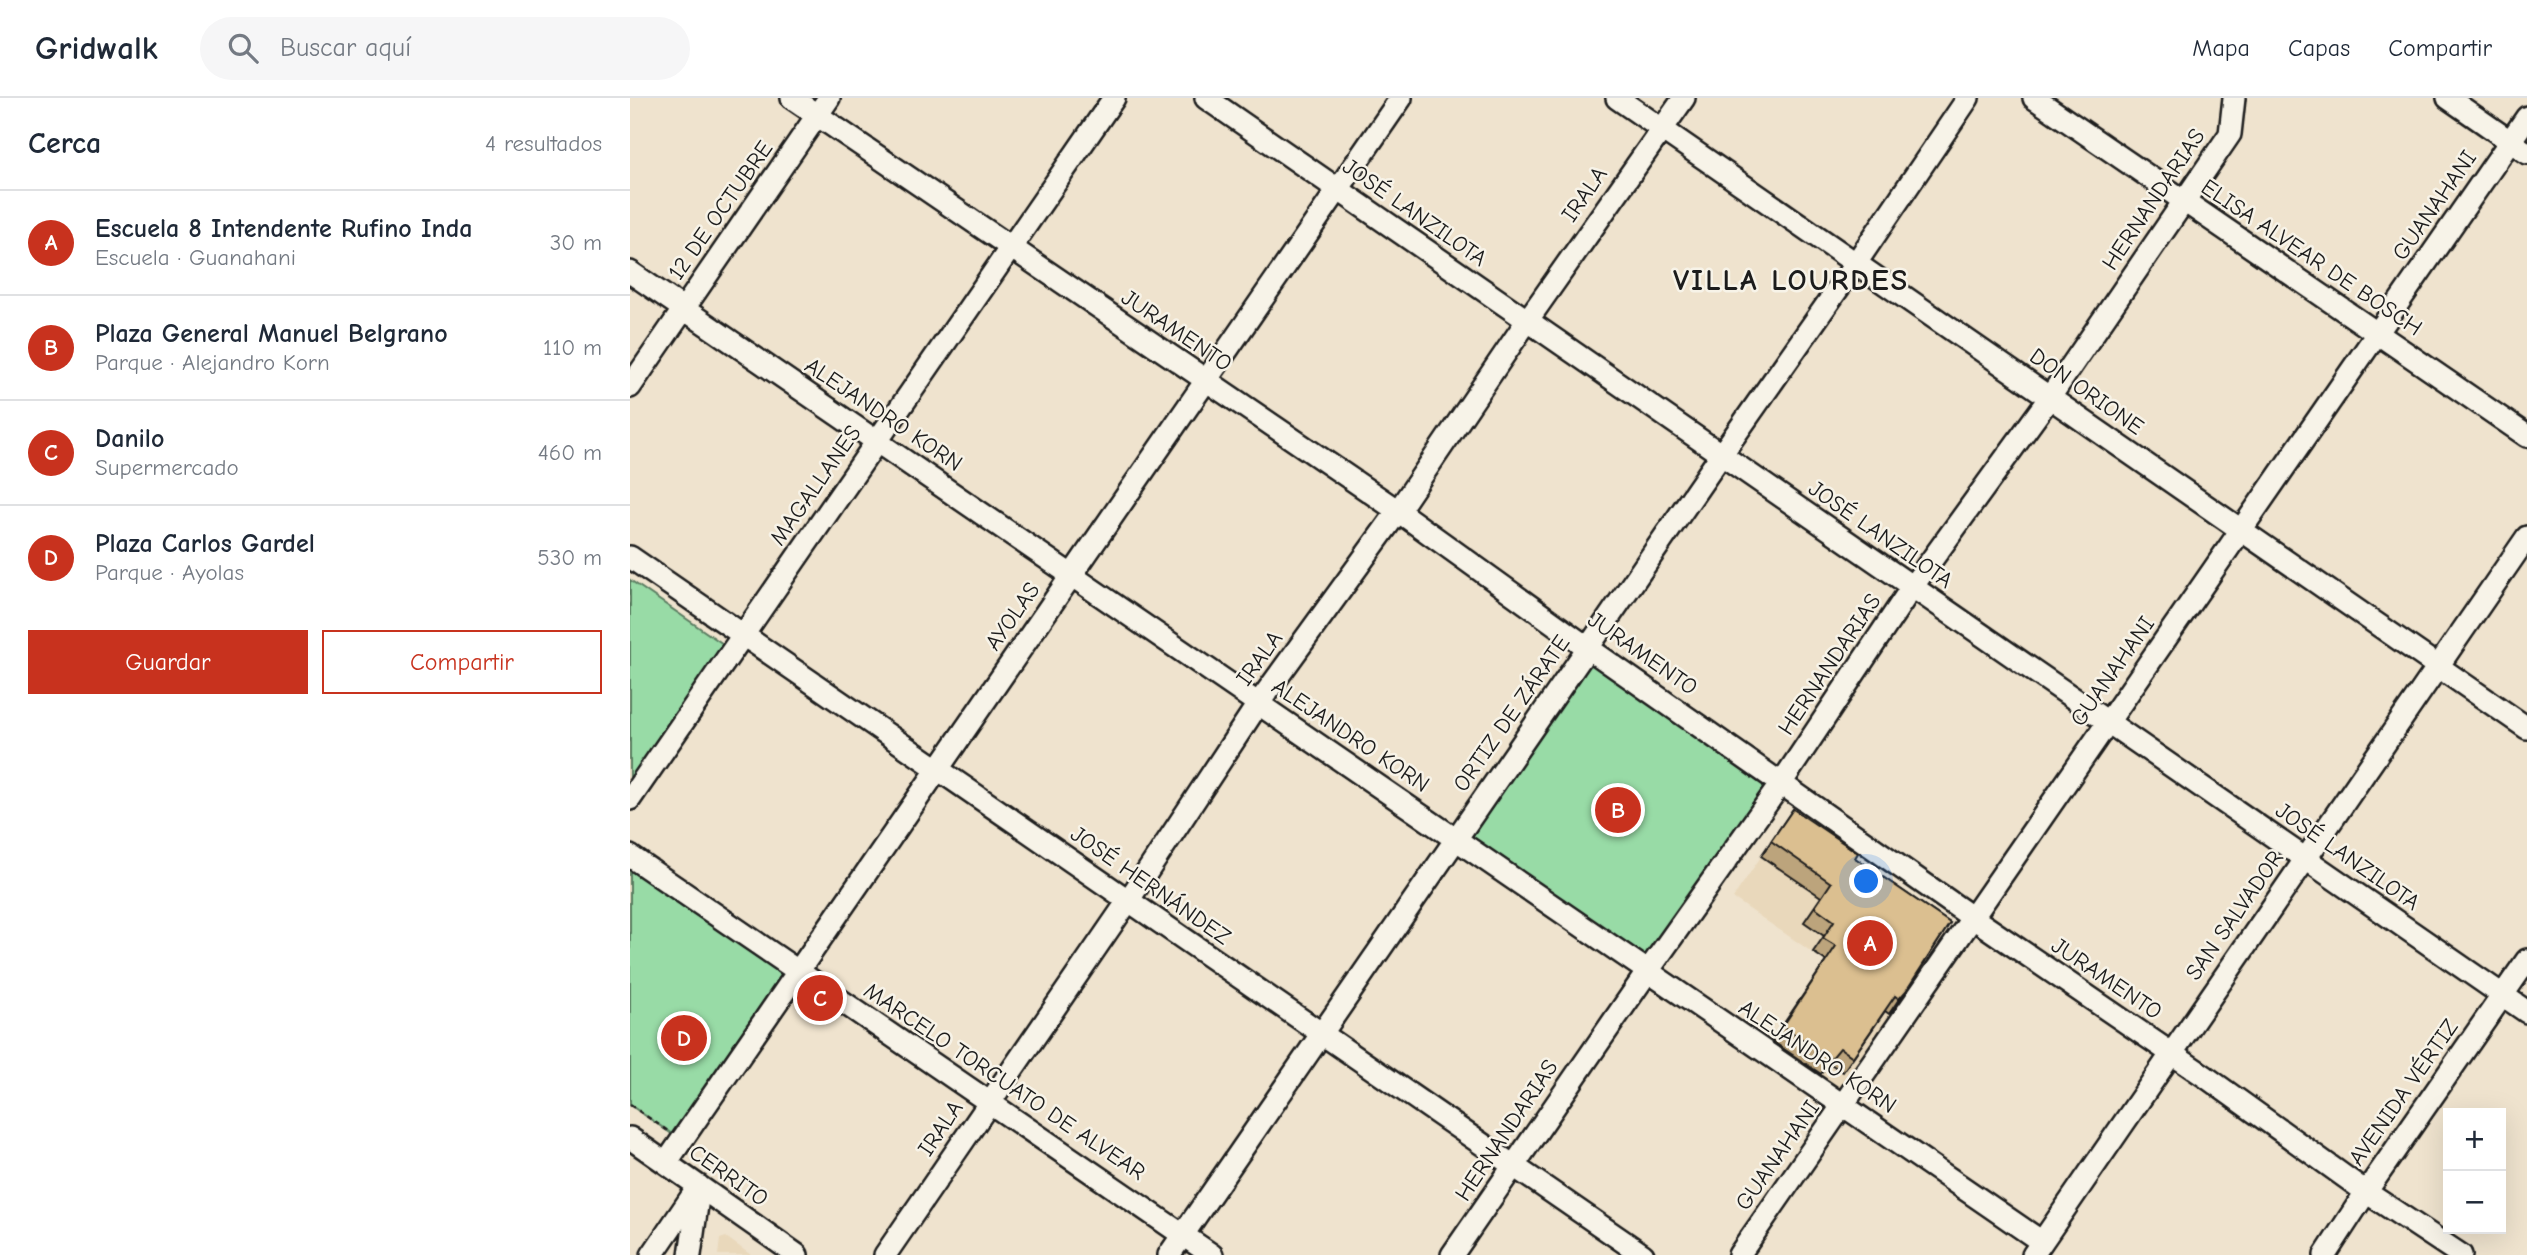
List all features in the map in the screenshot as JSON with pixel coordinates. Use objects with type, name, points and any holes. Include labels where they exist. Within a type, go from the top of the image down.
[{"type":"street","name":"JURAMENTO","points":[[792,98],[823,107],[1011,248],[1398,511],[1973,918],[2171,1053],[2366,1192],[2461,1255]]},
{"type":"street","name":"MAGALLANES","points":[[630,799],[1114,98]]},
{"type":"street","name":"JOSÉ LANZILOTA","points":[[1206,98],[2527,1012]]},
{"type":"street","name":"AYOLAS","points":[[666,1163],[1401,98]]},
{"type":"street","name":"DON ORIONE","points":[[1617,98],[2527,727]]},
{"type":"street","name":"IRALA","points":[[885,1255],[1128,901],[1258,704],[1398,511],[1527,321],[1684,98]]},
{"type":"street","name":"ORTIZ DE ZÁRATE","points":[[1169,1255],[1968,98]]},
{"type":"street","name":"ELISA ALVEAR DE BOSCH","points":[[2034,98],[2527,436]]},
{"type":"street","name":"HERNANDARIAS","points":[[1452,1255],[1782,782],[1912,587],[2050,397],[2230,134],[2234,98]]},
{"type":"street","points":[[2448,98],[2519,147]]},
{"type":"street","name":"12 DE OCTUBRE","points":[[630,387],[823,107]]},
{"type":"street","name":"GUANAHANI","points":[[1739,1255],[2378,333],[2519,147],[2527,117]]},
{"type":"street","name":"ALEJANDRO KORN","points":[[630,272],[1843,1105],[2038,1248]]},
{"type":"street","name":"SAN SALVADOR","points":[[2038,1248],[2527,537]]},
{"type":"street","name":"JOSÉ HERNÁNDEZ","points":[[630,557],[1643,1255]]},
{"type":"street","name":"MARCELO TORCUATO DE ALVEAR","points":[[630,856],[1212,1255]]},
{"type":"street","name":"AVENIDA VÉRTIZ","points":[[2325,1255],[2527,960]]},
{"type":"street","name":"CERRITO","points":[[630,1138],[797,1255]]},
{"type":"street","points":[[652,1255],[699,1186]]},
{"type":"street","points":[[690,1255],[699,1186]]},
{"type":"path","points":[[630,1105],[672,1134]]},
{"type":"shaded area","points":[[1789,815],[1946,922],[1947,934],[1841,1089],[1771,1042],[1825,961],[1733,898]]},
{"type":"shaded area","points":[[726,1237],[751,1255],[718,1255],[720,1239]]},
{"type":"green space","points":[[630,580],[726,646],[630,786]]},
{"type":"green space","points":[[1588,648],[1782,782],[1648,971],[1455,839]]},
{"type":"green space","points":[[630,865],[784,971],[672,1134],[630,1105]]},
{"type":"building","points":[[1793,809],[1858,853],[1855,858],[1950,923],[1906,991],[1899,999],[1895,996],[1853,1057],[1840,1048],[1831,1059],[1783,1026],[1836,946],[1823,938],[1834,921],[1815,907],[1831,883],[1771,841]]},
{"type":"place","name":"Plaza General Manuel Belgrano","points":[[1618,810]]},
{"type":"place","name":"Escuela 8 Intendente Rufino Inda","points":[[1870,943]]},
{"type":"place","name":"Danilo","points":[[820,998]]},
{"type":"place","name":"Plaza Carlos Gardel","points":[[684,1038]]},
{"type":"district","name":"VILLA LOURDES","points":[[1791,280]]}]
